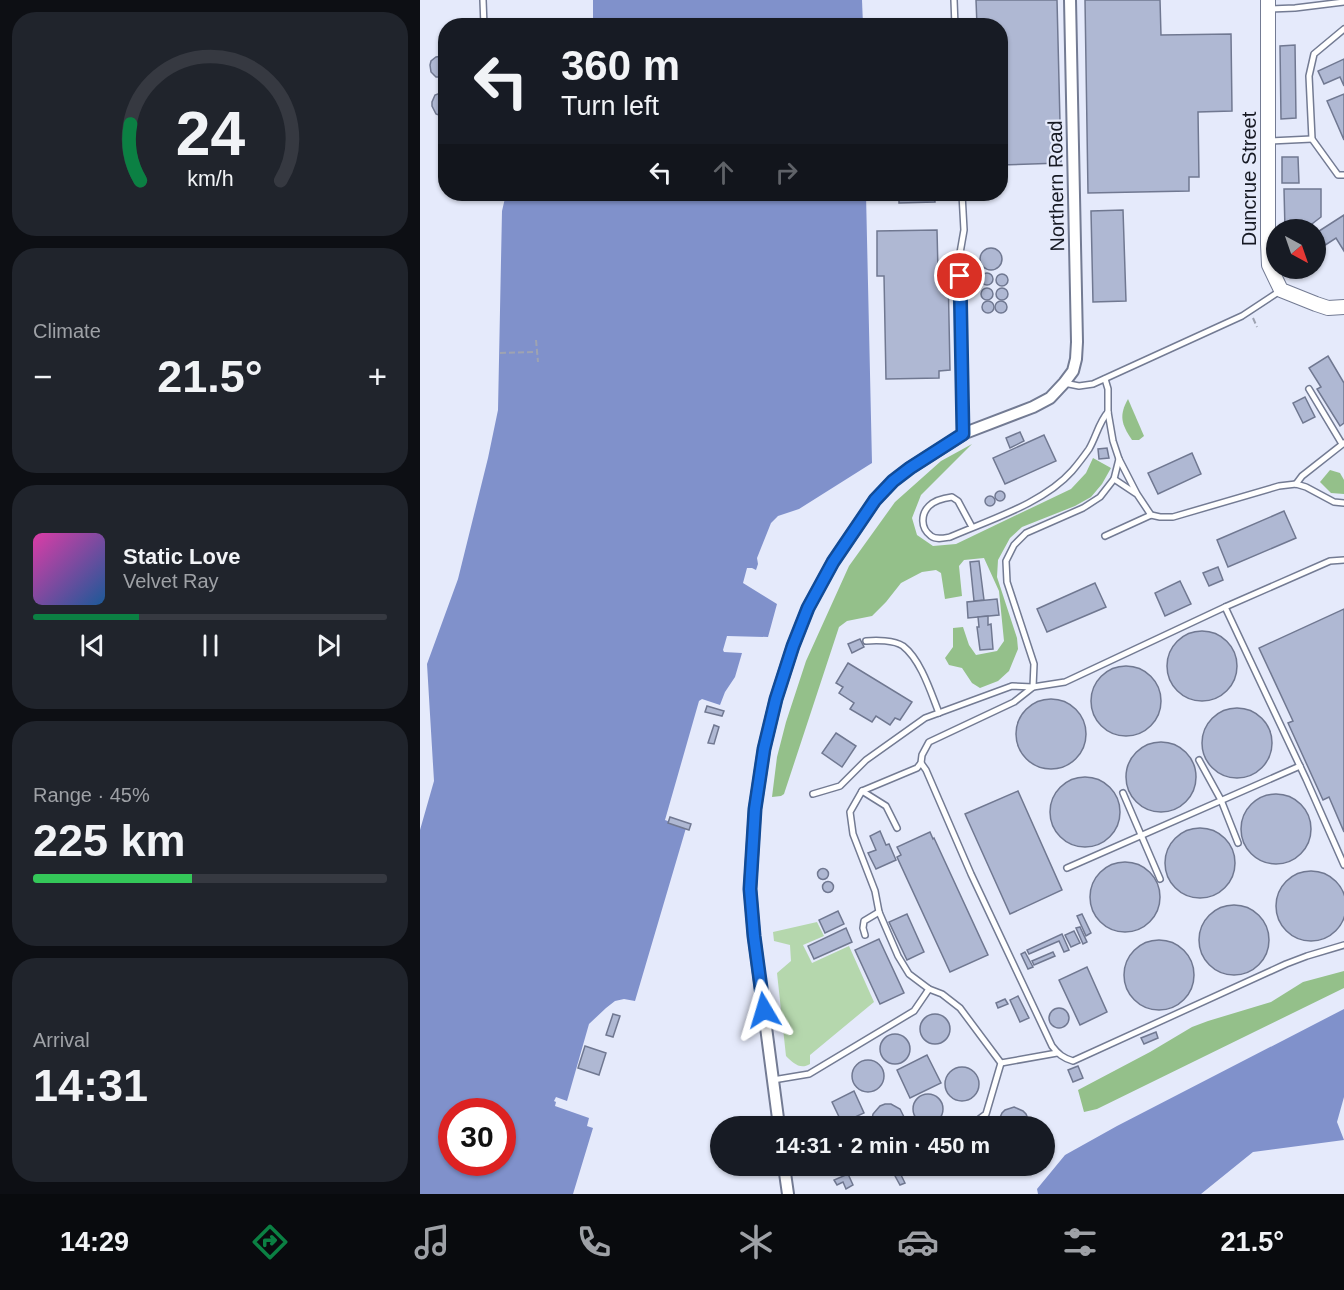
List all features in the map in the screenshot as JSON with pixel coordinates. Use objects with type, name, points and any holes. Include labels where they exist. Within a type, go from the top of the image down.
[{"type":"street","name":"Northern Road","points":[[1065,383],[1073,371],[1077,342],[1070,0]]},
{"type":"street","name":"Duncrue Street","points":[[1268,4],[1269,265],[1281,290]]},
{"type":"street","points":[[1281,290],[1328,308],[1344,307]]},
{"type":"street","points":[[777,1116],[750,889],[755,809],[764,749],[776,699],[793,646],[808,608],[833,562],[875,500],[893,481],[963,434],[1033,407],[1050,398],[1065,383]]},
{"type":"street","points":[[785,1176],[788,1194]]},
{"type":"lane","points":[[483,0],[484,18]]},
{"type":"lane","points":[[954,0],[955,18]]},
{"type":"lane","points":[[1268,4],[1295,8],[1344,2]]},
{"type":"lane","points":[[1344,29],[1314,54],[1309,76],[1312,139],[1338,175],[1344,175]]},
{"type":"lane","points":[[1268,141],[1312,139]]},
{"type":"lane","points":[[962,201],[964,230],[960,253],[963,434]]},
{"type":"lane","points":[[1065,383],[1079,386],[1105,379],[1242,316],[1281,290]]},
{"type":"lane","points":[[1105,379],[1113,441],[1119,459],[1150,515]]},
{"type":"lane","points":[[1296,484],[1302,476],[1343,443],[1309,389]]},
{"type":"lane","points":[[972,527],[958,501],[952,497],[930,504],[922,520],[931,536],[950,537],[1033,500],[1053,489],[1072,472],[1089,449],[1103,417],[1108,412]]},
{"type":"lane","points":[[1001,1063],[960,1008],[909,974],[898,956],[879,912],[875,891],[853,834],[850,812],[862,791],[917,768],[929,742],[1014,702],[1033,687],[1034,664],[1007,582],[1006,561],[1014,545],[1026,533],[1083,508],[1100,497],[1114,479],[1119,459]]},
{"type":"lane","points":[[1114,479],[1137,494]]},
{"type":"lane","points":[[1105,536],[1150,515],[1173,517],[1279,486],[1296,484],[1334,502],[1344,503]]},
{"type":"lane","points":[[813,794],[840,786],[866,760],[925,718],[1012,686],[1033,687],[1065,682],[1330,561],[1344,560]]},
{"type":"lane","points":[[1225,607],[1344,865]]},
{"type":"lane","points":[[866,641],[880,640],[902,645],[920,667],[939,713]]},
{"type":"lane","points":[[1200,760],[1221,800],[1238,843]]},
{"type":"lane","points":[[921,763],[1052,1046],[1057,1053],[1073,1061],[1286,963],[1344,945]]},
{"type":"lane","points":[[1067,868],[1299,766]]},
{"type":"lane","points":[[862,791],[886,806],[897,828]]},
{"type":"lane","points":[[1122,793],[1160,879]]},
{"type":"lane","points":[[865,935],[864,921],[879,912]]},
{"type":"lane","points":[[772,1080],[809,1074],[914,1011],[929,989]]},
{"type":"lane","points":[[1001,1063],[1057,1053]]},
{"type":"lane","points":[[983,1116],[986,1114],[1001,1063]]},
{"type":"path","points":[[536,340],[538,362]]},
{"type":"path","points":[[500,353],[537,352]]},
{"type":"green space","points":[[1128,399],[1144,436],[1139,440],[1132,440],[1122,419]]},
{"type":"green space","points":[[972,444],[921,495],[912,518],[917,535],[933,546],[956,544],[1071,489],[1086,473],[1093,458],[1111,468],[1091,497],[1075,506],[1022,527],[1010,538],[998,560],[997,577],[1017,638],[1018,649],[1009,671],[998,681],[980,688],[972,683],[962,668],[949,665],[945,658],[953,647],[953,628],[963,627],[969,645],[976,655],[997,651],[1004,641],[999,591],[984,558],[964,560],[959,566],[962,596],[945,599],[941,573],[936,570],[922,572],[901,583],[872,616],[847,621],[839,627],[784,794],[772,797],[777,757],[806,661],[849,566],[895,502],[941,461]]},
{"type":"green space","points":[[1330,470],[1340,473],[1344,480],[1344,494],[1331,493],[1320,482]]},
{"type":"green space","points":[[817,922],[824,936],[803,945],[812,963],[849,946],[874,1002],[810,1055],[810,1064],[800,1066],[786,1056],[777,973],[791,961],[790,945],[774,941],[773,932]]},
{"type":"green space","points":[[1344,971],[1344,988],[1097,1109],[1084,1112],[1078,1090],[1192,1027],[1271,1002],[1303,982]]},
{"type":"water","points":[[593,0],[862,0],[863,18],[593,18]]},
{"type":"water","points":[[504,201],[866,201],[872,463],[799,509],[778,516],[771,523],[757,558],[756,570],[747,568],[743,583],[777,604],[768,637],[727,636],[724,652],[742,653],[735,677],[720,705],[702,699],[699,701],[665,820],[686,828],[635,1001],[624,999],[615,1001],[589,1024],[567,1101],[556,1097],[554,1101],[555,1106],[589,1118],[587,1126],[593,1128],[573,1194],[420,1194],[420,830],[434,781],[427,664],[458,579],[498,410],[502,211]]},
{"type":"water","points":[[1344,1009],[1344,1097],[1337,1122],[1344,1140],[1253,1152],[1201,1194],[1038,1194],[1037,1189],[1048,1176],[1055,1176],[1055,1167],[1065,1155]]},
{"type":"building","points":[[976,0],[1057,0],[1061,163],[1008,165],[1008,18],[977,18]]},
{"type":"building","points":[[1085,0],[1160,0],[1161,35],[1231,34],[1232,111],[1198,112],[1199,177],[1189,177],[1189,191],[1088,193]]},
{"type":"building","points":[[1295,45],[1296,118],[1281,119],[1280,46]]},
{"type":"building","points":[[438,57],[438,77],[431,72],[430,65]]},
{"type":"building","points":[[1344,59],[1344,86],[1340,77],[1324,84],[1318,71]]},
{"type":"building","points":[[438,94],[438,115],[432,106],[435,95]]},
{"type":"building","points":[[1344,94],[1344,140],[1327,101]]},
{"type":"building","points":[[1282,157],[1298,157],[1299,183],[1282,183]]},
{"type":"building","points":[[1284,189],[1321,189],[1321,217],[1318,219],[1285,219]]},
{"type":"building","points":[[899,201],[935,202],[899,203]]},
{"type":"building","points":[[1123,210],[1126,301],[1093,302],[1091,211]]},
{"type":"building","points":[[1344,215],[1344,251],[1336,238],[1326,244],[1326,227]]},
{"type":"building","points":[[937,230],[938,271],[948,270],[950,370],[939,371],[939,378],[886,379],[884,276],[877,276],[877,231]]},
{"type":"building","points":[[991,248],[999,251],[1002,259],[999,267],[991,270],[983,267],[980,259],[983,251]]},
{"type":"building","points":[[989,273],[993,279],[989,285],[985,285],[981,277]]},
{"type":"building","points":[[1004,274],[1008,280],[1004,286],[1000,286],[996,278]]},
{"type":"building","points":[[989,288],[993,294],[989,300],[985,300],[981,292]]},
{"type":"building","points":[[1004,288],[1008,294],[1004,300],[1000,300],[996,292]]},
{"type":"building","points":[[990,301],[994,307],[990,313],[986,313],[982,305]]},
{"type":"building","points":[[1003,301],[1007,307],[1003,313],[999,313],[995,305]]},
{"type":"building","points":[[1328,356],[1344,383],[1344,423],[1340,426],[1317,389],[1321,387],[1309,368]]},
{"type":"building","points":[[1305,397],[1315,417],[1303,423],[1293,403]]},
{"type":"building","points":[[1020,432],[1024,441],[1010,448],[1006,438]]},
{"type":"building","points":[[1044,435],[1056,461],[1005,484],[993,458]]},
{"type":"building","points":[[1107,448],[1109,458],[1099,459],[1098,449]]},
{"type":"building","points":[[1192,453],[1201,474],[1158,494],[1148,473]]},
{"type":"building","points":[[1000,491],[1004,492],[1004,500],[1000,501],[996,500],[995,496],[996,492]]},
{"type":"building","points":[[990,496],[994,497],[994,505],[990,506],[986,505],[985,501],[986,497]]},
{"type":"building","points":[[1284,511],[1296,538],[1228,567],[1217,540]]},
{"type":"building","points":[[979,561],[984,600],[974,601],[970,562]]},
{"type":"building","points":[[1218,567],[1223,580],[1209,586],[1203,573]]},
{"type":"building","points":[[1180,581],[1191,604],[1165,616],[1155,593]]},
{"type":"building","points":[[1095,583],[1106,607],[1047,632],[1037,609]]},
{"type":"building","points":[[997,599],[999,615],[968,618],[967,602]]},
{"type":"building","points":[[1344,609],[1344,832],[1329,797],[1323,800],[1288,723],[1293,721],[1259,648]]},
{"type":"building","points":[[988,616],[993,649],[980,650],[978,617]]},
{"type":"building","points":[[1202,631],[1215,634],[1227,641],[1234,653],[1237,666],[1234,679],[1227,691],[1215,698],[1202,701],[1189,698],[1177,691],[1170,679],[1167,666],[1170,653],[1177,641],[1189,634]]},
{"type":"building","points":[[860,639],[864,647],[852,653],[848,644]]},
{"type":"building","points":[[848,663],[912,702],[900,720],[895,718],[890,725],[876,716],[872,722],[850,709],[854,703],[839,693],[843,687],[836,683]]},
{"type":"building","points":[[1126,666],[1139,669],[1151,676],[1158,688],[1161,701],[1158,714],[1151,726],[1139,733],[1126,736],[1113,733],[1101,726],[1094,714],[1091,701],[1094,688],[1101,676],[1113,669]]},
{"type":"building","points":[[1051,699],[1064,702],[1076,709],[1083,721],[1086,734],[1083,747],[1076,759],[1064,766],[1051,769],[1038,766],[1026,759],[1019,747],[1016,734],[1019,721],[1026,709],[1038,702]]},
{"type":"building","points":[[707,706],[724,711],[722,716],[705,712]]},
{"type":"building","points":[[1237,708],[1250,711],[1262,718],[1269,730],[1272,743],[1269,756],[1262,768],[1250,775],[1237,778],[1224,775],[1212,768],[1205,756],[1202,743],[1205,730],[1212,718],[1224,711]]},
{"type":"building","points":[[714,725],[719,727],[714,744],[708,743]]},
{"type":"building","points":[[836,733],[856,746],[842,767],[822,753]]},
{"type":"building","points":[[1161,742],[1174,745],[1186,752],[1193,764],[1196,777],[1193,790],[1186,802],[1174,809],[1161,812],[1148,809],[1136,802],[1129,790],[1126,777],[1129,764],[1136,752],[1148,745]]},
{"type":"building","points":[[1085,777],[1098,780],[1110,787],[1117,799],[1120,812],[1117,825],[1110,837],[1098,844],[1085,847],[1072,844],[1060,837],[1053,825],[1050,812],[1053,799],[1060,787],[1072,780]]},
{"type":"building","points":[[1018,791],[1062,890],[1010,914],[965,814]]},
{"type":"building","points":[[1276,794],[1289,797],[1301,804],[1308,816],[1311,829],[1308,842],[1301,854],[1289,861],[1276,864],[1263,861],[1251,854],[1244,842],[1241,829],[1244,816],[1251,804],[1263,797]]},
{"type":"building","points":[[670,817],[691,824],[689,830],[668,823]]},
{"type":"building","points":[[1200,828],[1213,831],[1225,838],[1232,850],[1235,863],[1232,876],[1225,888],[1213,895],[1200,898],[1187,895],[1175,888],[1168,876],[1165,863],[1168,850],[1175,838],[1187,831]]},
{"type":"building","points":[[880,831],[896,860],[876,869],[868,853],[876,850],[870,836]]},
{"type":"building","points":[[930,832],[988,955],[950,972],[897,857],[901,855],[897,847]]},
{"type":"building","points":[[1125,862],[1138,865],[1150,872],[1157,884],[1160,897],[1157,910],[1150,922],[1138,929],[1125,932],[1112,929],[1100,922],[1093,910],[1090,897],[1093,884],[1100,872],[1112,865]]},
{"type":"building","points":[[823,869],[827,870],[827,878],[823,879],[819,878],[818,874],[819,870]]},
{"type":"building","points":[[1311,871],[1324,874],[1336,881],[1343,893],[1345,913],[1343,919],[1336,931],[1324,938],[1311,941],[1298,938],[1286,931],[1279,919],[1276,906],[1279,893],[1286,881],[1298,874]]},
{"type":"building","points":[[828,882],[832,883],[832,891],[828,892],[824,891],[823,887],[824,883]]},
{"type":"building","points":[[1234,905],[1247,908],[1259,915],[1266,927],[1269,940],[1266,953],[1259,965],[1247,972],[1234,975],[1221,972],[1209,965],[1202,953],[1199,940],[1202,927],[1209,915],[1221,908]]},
{"type":"building","points":[[838,911],[844,924],[825,933],[819,920]]},
{"type":"building","points":[[907,914],[924,952],[907,960],[889,922]]},
{"type":"building","points":[[1082,914],[1091,933],[1086,936],[1077,916]]},
{"type":"building","points":[[1080,927],[1087,942],[1083,944],[1076,928]]},
{"type":"building","points":[[846,928],[852,942],[814,959],[808,946]]},
{"type":"building","points":[[1074,931],[1080,943],[1071,947],[1065,935]]},
{"type":"building","points":[[1062,934],[1069,950],[1064,952],[1059,941],[1029,954],[1027,950]]},
{"type":"building","points":[[879,939],[904,993],[880,1004],[855,950]]},
{"type":"building","points":[[1159,940],[1172,943],[1184,950],[1191,962],[1194,975],[1191,988],[1184,1000],[1172,1007],[1159,1010],[1146,1007],[1134,1000],[1127,988],[1124,975],[1127,962],[1134,950],[1146,943]]},
{"type":"building","points":[[1025,952],[1033,967],[1028,969],[1021,954]]},
{"type":"building","points":[[1053,952],[1055,956],[1034,965],[1032,961]]},
{"type":"building","points":[[1087,967],[1107,1012],[1080,1025],[1059,980]]},
{"type":"building","points":[[1018,996],[1029,1018],[1020,1022],[1010,1000]]},
{"type":"building","points":[[1005,999],[1008,1004],[998,1008],[996,1003]]},
{"type":"building","points":[[1059,1008],[1066,1011],[1069,1018],[1066,1025],[1059,1028],[1052,1025],[1049,1018],[1052,1011]]},
{"type":"building","points":[[613,1014],[620,1016],[613,1037],[606,1035]]},
{"type":"building","points":[[935,1014],[946,1018],[950,1029],[946,1040],[935,1044],[924,1040],[920,1029],[924,1018]]},
{"type":"building","points":[[1156,1032],[1158,1038],[1144,1044],[1141,1038]]},
{"type":"building","points":[[895,1034],[906,1038],[910,1049],[906,1060],[895,1064],[884,1060],[880,1049],[884,1038]]},
{"type":"building","points":[[585,1046],[606,1053],[599,1075],[578,1068]]},
{"type":"building","points":[[927,1055],[941,1083],[910,1098],[897,1070]]},
{"type":"building","points":[[868,1060],[880,1064],[884,1076],[880,1088],[868,1092],[856,1088],[852,1076],[856,1064]]},
{"type":"building","points":[[1078,1066],[1083,1078],[1073,1082],[1068,1070]]},
{"type":"building","points":[[962,1067],[974,1072],[979,1084],[974,1096],[962,1101],[950,1096],[945,1084],[950,1072]]},
{"type":"building","points":[[854,1091],[864,1113],[857,1116],[839,1116],[832,1102]]},
{"type":"building","points":[[922,1095],[934,1095],[942,1103],[941,1116],[914,1115],[914,1103]]},
{"type":"building","points":[[891,1104],[900,1109],[904,1116],[873,1116],[880,1106]]},
{"type":"building","points":[[1014,1107],[1023,1111],[1027,1116],[1001,1116],[1005,1110]]},
{"type":"building","points":[[849,1176],[853,1185],[846,1189],[843,1182],[837,1185],[834,1180]]},
{"type":"building","points":[[895,1176],[902,1176],[905,1183],[900,1185]]},
{"type":"route","points":[[764,1010],[750,889],[755,809],[764,749],[776,699],[808,608],[833,562],[875,500],[893,481],[910,468],[963,434],[960,276]]}]
